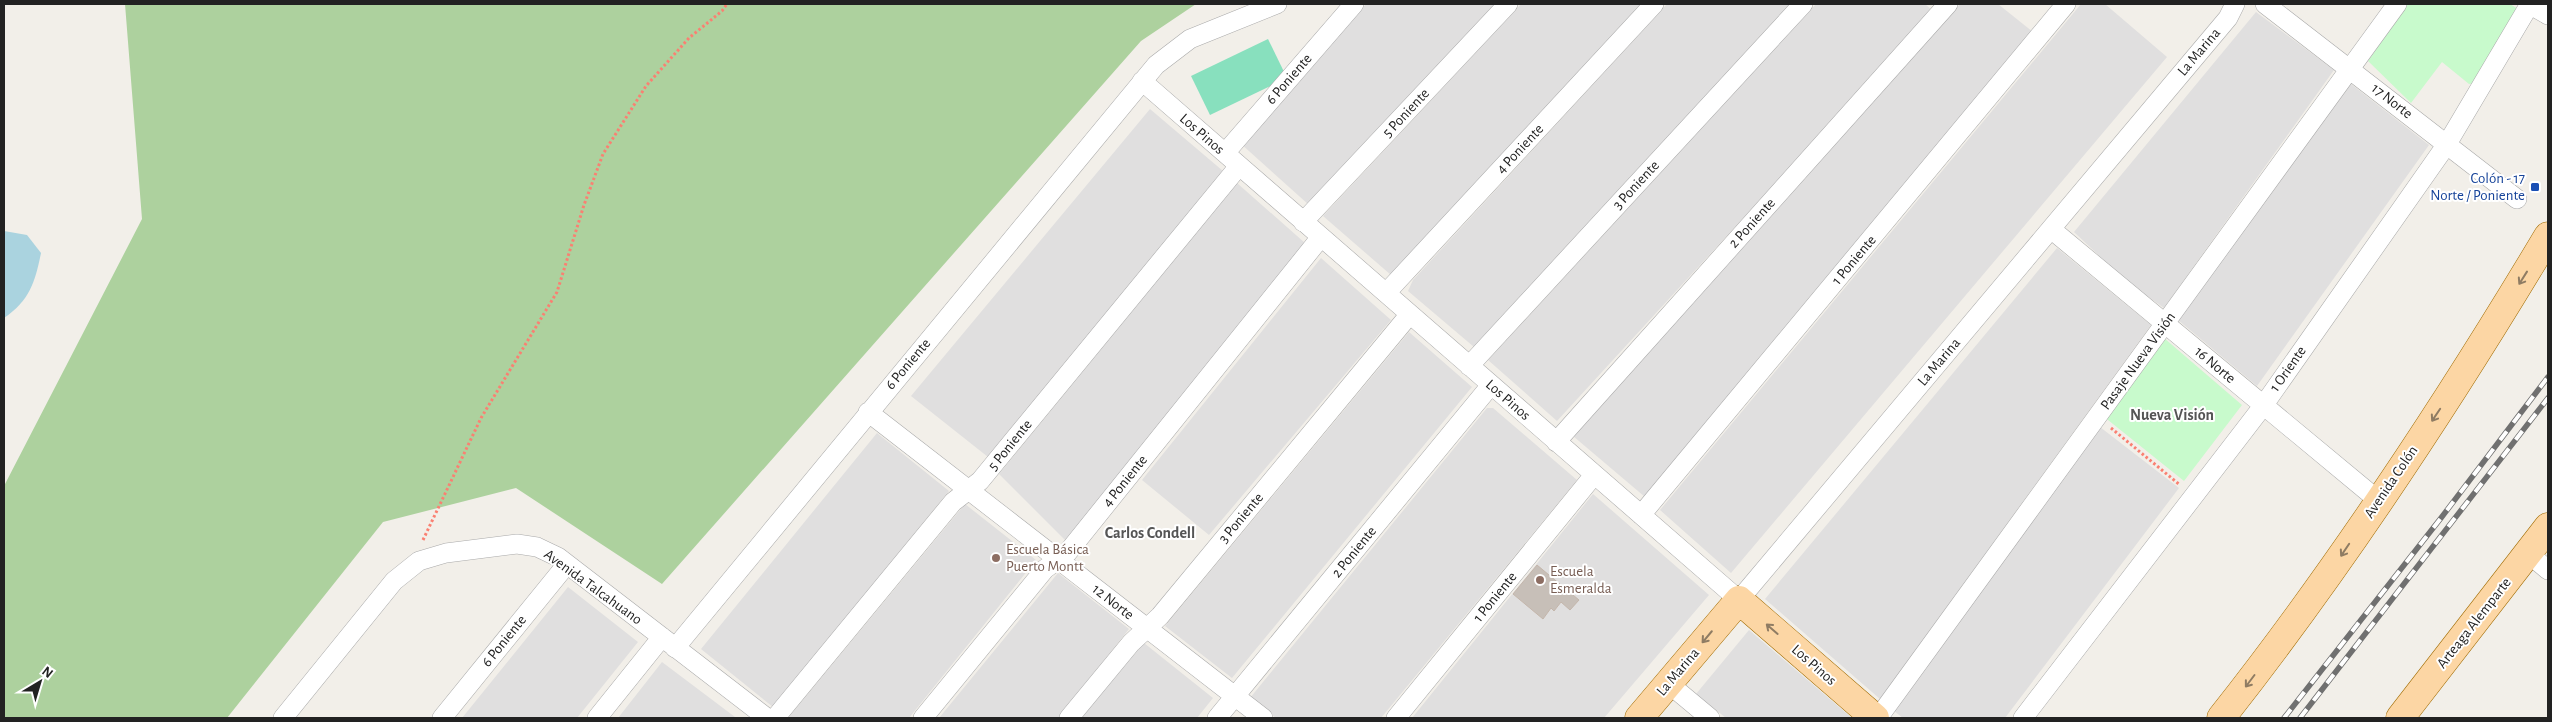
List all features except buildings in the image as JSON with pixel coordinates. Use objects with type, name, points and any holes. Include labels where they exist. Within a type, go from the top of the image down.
[{"type":"main road","name":"Avenida Colón","points":[[2221,718],[2295,622],[2379,501],[2442,407],[2548,236]]},
{"type":"main road","name":"Arteaga Alemparte","points":[[2400,718],[2538,562],[2548,528]]},
{"type":"main road","name":"La Marina","points":[[1639,718],[1739,600]]},
{"type":"main road","name":"Los Pinos","points":[[1739,600],[1876,718]]},
{"type":"street","name":"6 Poniente","points":[[596,718],[668,642],[868,412],[1156,65],[1190,39],[1278,4]]},
{"type":"street","name":"6 Poniente","points":[[1225,153],[1354,4]]},
{"type":"street","name":"5 Poniente","points":[[1303,222],[1508,4]]},
{"type":"street","name":"4 Poniente","points":[[1386,294],[1654,4]]},
{"type":"street","name":"3 Poniente","points":[[1469,366],[1803,4]]},
{"type":"street","name":"2 Poniente","points":[[1556,442],[1948,4]]},
{"type":"street","name":"1 Poniente","points":[[1641,515],[2066,4]]},
{"type":"street","name":"La Marina","points":[[1739,600],[2228,18],[2235,4]]},
{"type":"street","name":"17 Norte","points":[[2265,4],[2517,199]]},
{"type":"street","name":"Pasaje Nueva Visión","points":[[1876,718],[2397,4]]},
{"type":"street","points":[[2530,4],[2548,15]]},
{"type":"street","name":"1 Oriente","points":[[2023,718],[2263,406],[2447,144],[2530,4]]},
{"type":"street","name":"Los Pinos","points":[[1142,81],[1739,600]]},
{"type":"street","name":"5 Poniente","points":[[765,717],[953,502],[980,481],[1239,166]]},
{"type":"street","name":"16 Norte","points":[[2051,229],[2379,501]]},
{"type":"street","name":"4 Poniente","points":[[923,718],[1045,569],[1058,560],[1074,544],[1321,237]]},
{"type":"street","name":"3 Poniente","points":[[1069,718],[1131,643],[1160,616],[1410,314]]},
{"type":"street","name":"2 Poniente","points":[[1217,718],[1491,385]]},
{"type":"street","name":"12 Norte","points":[[868,412],[1263,718]]},
{"type":"street","name":"1 Poniente","points":[[1396,718],[1594,475]]},
{"type":"street","name":"Avenida Talcahuano","points":[[283,718],[394,581],[410,566],[437,555],[517,544],[548,551],[765,717]]},
{"type":"street","name":"6 Poniente","points":[[442,718],[566,564]]},
{"type":"street","points":[[1668,683],[1710,718]]},
{"type":"path","points":[[410,566],[481,418],[557,292],[584,205],[603,154],[646,86],[689,38],[722,11],[727,4]]},
{"type":"path","points":[[2097,417],[2194,496]]},
{"type":"shaded area","points":[[1366,4],[1496,4],[1309,205],[1240,143]]},
{"type":"shaded area","points":[[1521,4],[1644,4],[1391,275],[1323,216]]},
{"type":"shaded area","points":[[1667,4],[1792,4],[1474,347],[1408,291],[1413,280]]},
{"type":"shaded area","points":[[1816,4],[1925,4],[1933,11],[1557,421],[1488,360]]},
{"type":"shaded area","points":[[1960,4],[1998,4],[2033,32],[1645,497],[1573,436]]},
{"type":"shaded area","points":[[2081,4],[2105,4],[2167,57],[1731,573],[1660,510]]},
{"type":"shaded area","points":[[2256,12],[2334,70],[2164,308],[2126,281],[2074,232]]},
{"type":"shaded area","points":[[2351,84],[2429,145],[2257,386],[2178,320]]},
{"type":"shaded area","points":[[1150,109],[1223,171],[988,457],[911,396]]},
{"type":"shaded area","points":[[1237,183],[1305,243],[1066,541],[999,474]]},
{"type":"shaded area","points":[[2057,248],[2151,325],[1880,699],[1765,599]]},
{"type":"shaded area","points":[[1321,258],[1391,320],[1209,535],[1142,480]]},
{"type":"shaded area","points":[[1409,332],[1472,387],[1232,678],[1165,626]]},
{"type":"shaded area","points":[[1487,408],[1493,408],[1577,480],[1381,718],[1276,718],[1250,698]]},
{"type":"shaded area","points":[[2100,427],[2179,488],[2005,718],[1903,718],[1894,711]]},
{"type":"shaded area","points":[[877,433],[949,491],[773,707],[701,649]]},
{"type":"shaded area","points":[[1593,494],[1709,595],[1604,718],[1412,718]]},
{"type":"shaded area","points":[[965,504],[1036,560],[909,718],[788,718]]},
{"type":"shaded area","points":[[1058,573],[1129,629],[1058,718],[939,718]]},
{"type":"shaded area","points":[[568,587],[638,642],[577,718],[462,718]]},
{"type":"shaded area","points":[[1749,630],[1852,718],[1726,718],[1696,694]]},
{"type":"shaded area","points":[[1144,643],[1213,698],[1197,718],[1081,718]]},
{"type":"shaded area","points":[[662,662],[735,717],[618,718]]},
{"type":"green space","points":[[125,4],[1196,4],[1141,41],[662,584],[516,488],[383,522],[227,718],[4,718],[4,486],[142,219]]},
{"type":"green space","points":[[2408,4],[2510,4],[2518,9],[2479,83],[2469,84],[2442,62],[2411,103],[2368,61]]},
{"type":"green space","points":[[1268,39],[1287,78],[1210,115],[1191,76]]},
{"type":"green space","points":[[2164,338],[2242,405],[2184,481],[2103,416]]},
{"type":"water","points":[[4,231],[27,235],[41,253],[34,282],[30,290],[20,304],[4,318]]},
{"type":"railway","points":[[2284,718],[2441,518],[2548,377]]},
{"type":"railway","points":[[2300,718],[2548,398]]},
{"type":"place","name":"Colón - 17 Norte / Poniente","points":[[2535,187]]},
{"type":"place","name":"Escuela Básica Puerto Montt","points":[[996,558]]},
{"type":"place","name":"Escuela Esmeralda","points":[[1540,580]]},
{"type":"district","name":"Nueva Visión","points":[[2172,415]]},
{"type":"district","name":"Carlos Condell","points":[[1150,533]]}]
